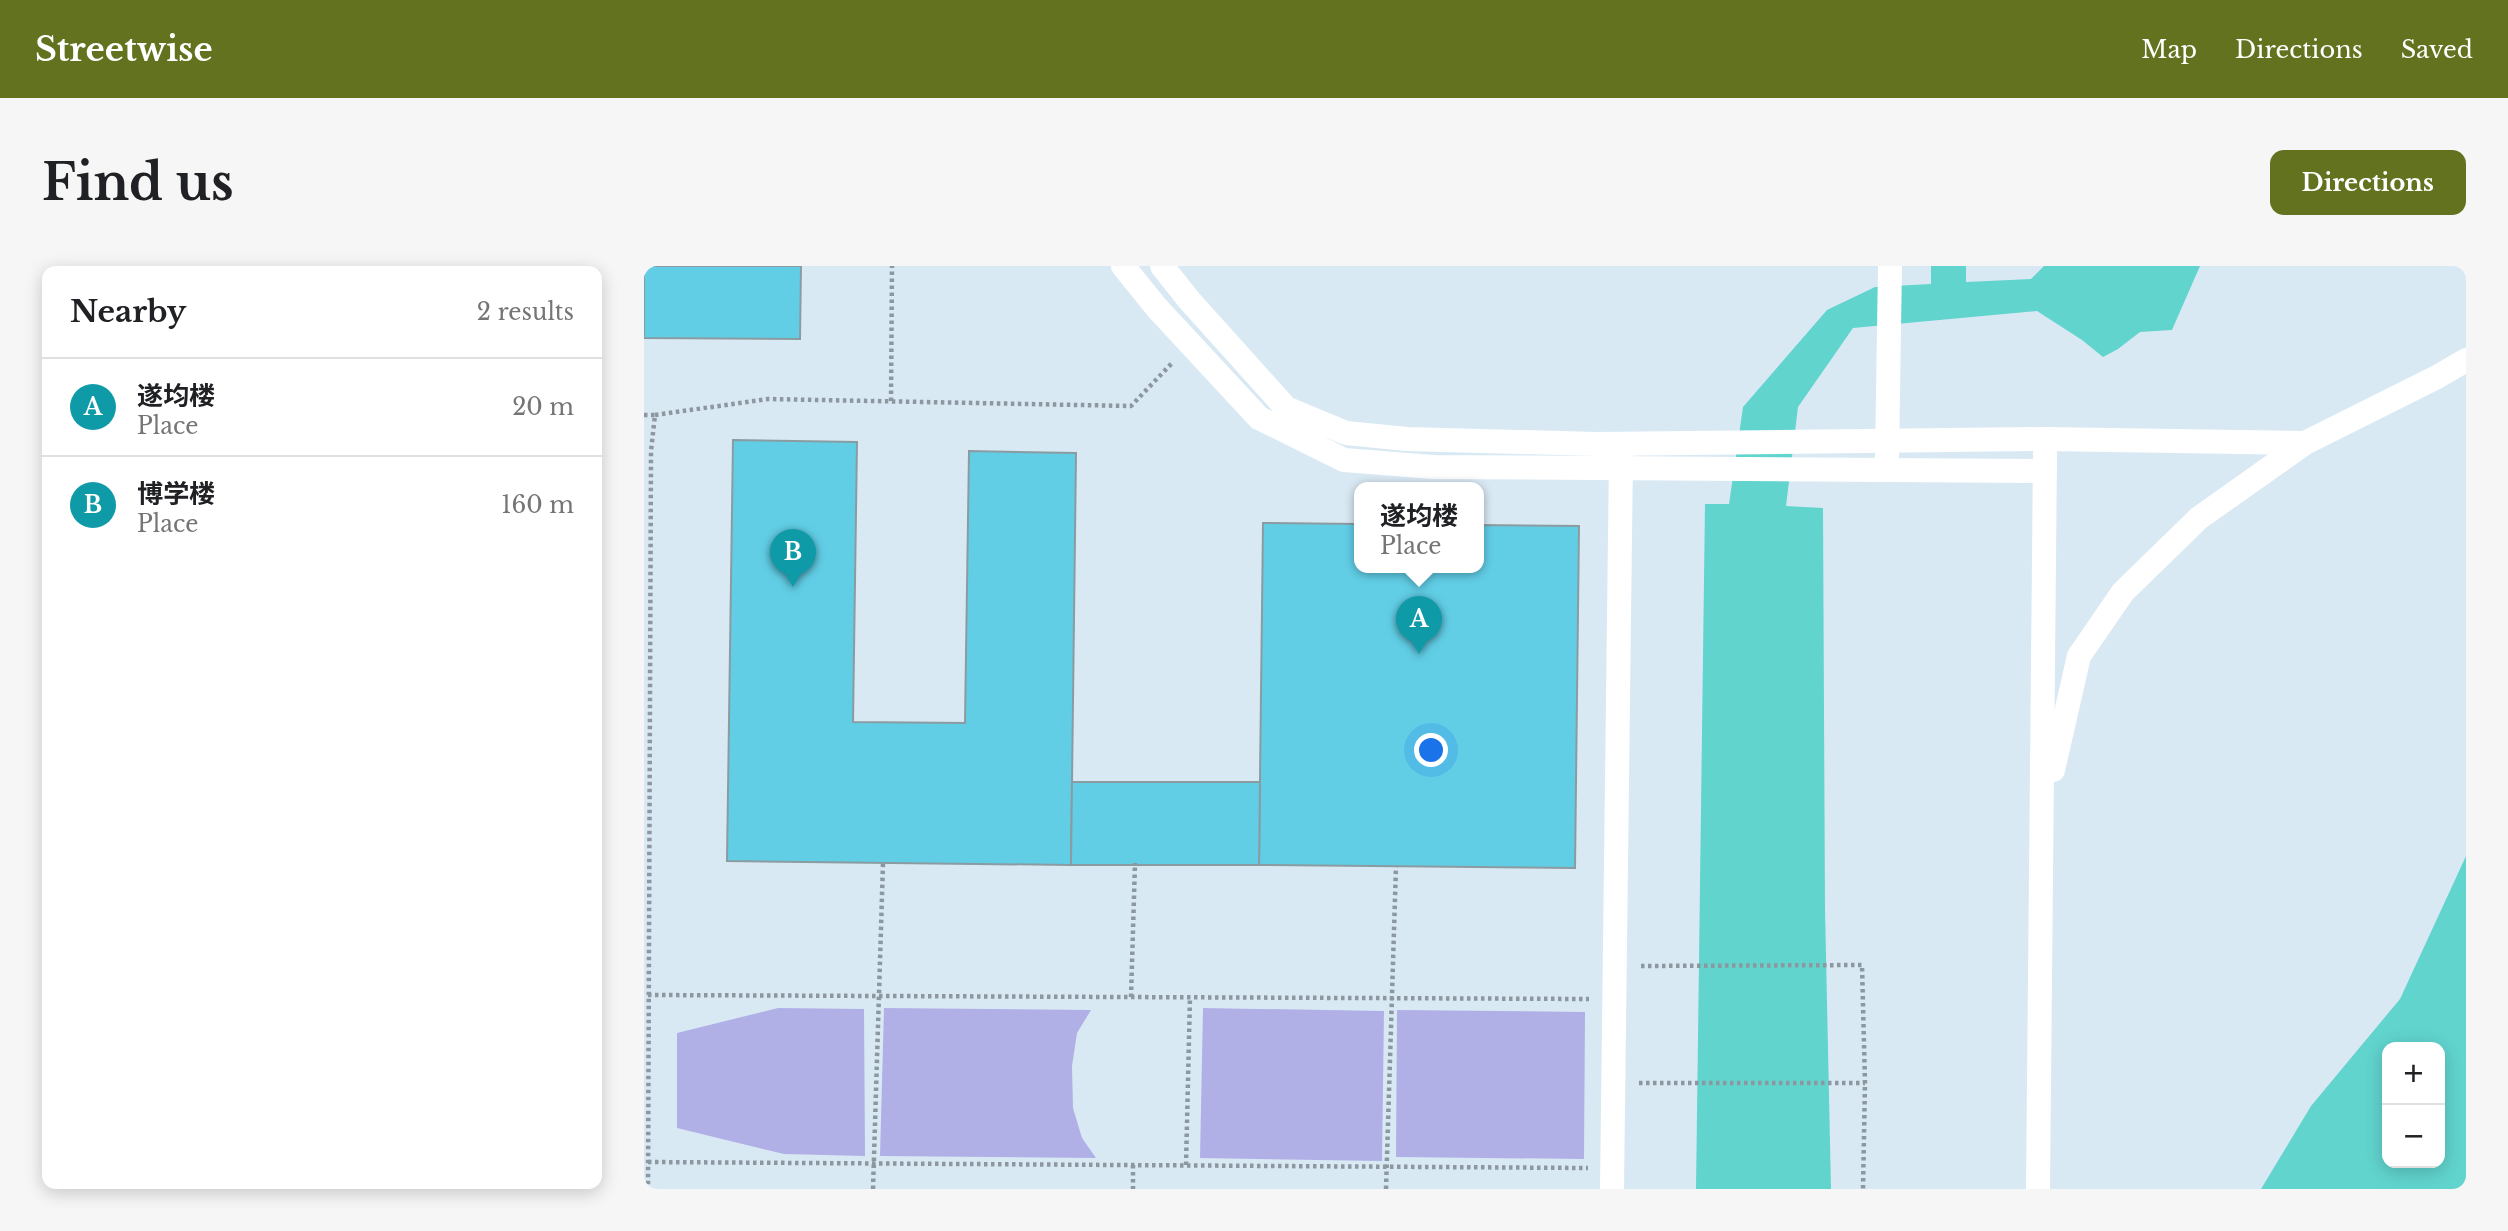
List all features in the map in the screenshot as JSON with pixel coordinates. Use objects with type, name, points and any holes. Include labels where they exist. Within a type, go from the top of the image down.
[{"type":"street","points":[[1124,266],[1157,308],[1259,418],[1344,460],[1433,467],[2045,471]]},
{"type":"street","points":[[1162,266],[1286,408],[1346,433],[1407,439],[1622,444],[2045,439],[2305,443]]},
{"type":"street","points":[[1885,470],[1888,441],[1890,276]]},
{"type":"street","points":[[2042,816],[2080,656],[2123,592],[2199,518],[2305,443],[2466,360]]},
{"type":"street","points":[[2038,1189],[2045,439]]},
{"type":"street","points":[[1613,1178],[1622,444]]},
{"type":"path","points":[[891,401],[892,266]]},
{"type":"path","points":[[644,415],[768,399],[1131,405],[1190,344]]},
{"type":"path","points":[[648,1189],[647,758],[652,451],[655,415]]},
{"type":"path","points":[[873,1189],[883,863]]},
{"type":"path","points":[[1131,997],[1135,863]]},
{"type":"path","points":[[1387,1189],[1390,998],[1396,866]]},
{"type":"path","points":[[1615,966],[1862,965],[1865,1083],[1863,1189]]},
{"type":"path","points":[[648,995],[1615,999]]},
{"type":"path","points":[[1186,1165],[1190,997]]},
{"type":"path","points":[[1614,1083],[1865,1083]]},
{"type":"path","points":[[648,1162],[1387,1167],[1613,1178]]},
{"type":"path","points":[[1133,1165],[1133,1189]]},
{"type":"shaded area","points":[[1931,266],[1966,266],[1966,282],[2031,279],[2044,266],[2200,266],[2172,330],[2140,332],[2103,357],[2037,311],[1853,328],[1798,407],[1786,506],[1823,508],[1825,908],[1831,1189],[1696,1189],[1705,504],[1729,504],[1743,407],[1827,310],[1875,287],[1931,284]]},
{"type":"shaded area","points":[[2466,856],[2466,1189],[2261,1189],[2311,1106],[2400,999]]},
{"type":"shaded area","points":[[778,1008],[864,1009],[865,1156],[784,1154],[677,1128],[677,1033]]},
{"type":"shaded area","points":[[884,1008],[1091,1010],[1077,1033],[1072,1066],[1073,1108],[1082,1138],[1096,1158],[880,1156]]},
{"type":"shaded area","points":[[1203,1008],[1384,1011],[1382,1161],[1200,1158]]},
{"type":"shaded area","points":[[1397,1010],[1585,1012],[1584,1159],[1396,1157]]},
{"type":"building","points":[[644,266],[801,266],[800,339],[644,338]]},
{"type":"building","points":[[733,440],[857,442],[853,722],[965,723],[969,451],[1076,453],[1071,865],[727,861]]},
{"type":"building","points":[[1263,523],[1354,524],[1354,573],[1484,573],[1484,525],[1579,526],[1575,868],[1259,865]]},
{"type":"building","points":[[1072,782],[1260,782],[1259,865],[1071,865]]},
{"type":"place","name":"博学楼","points":[[793,587]]},
{"type":"place","name":"遂均楼","points":[[1419,654]]}]
